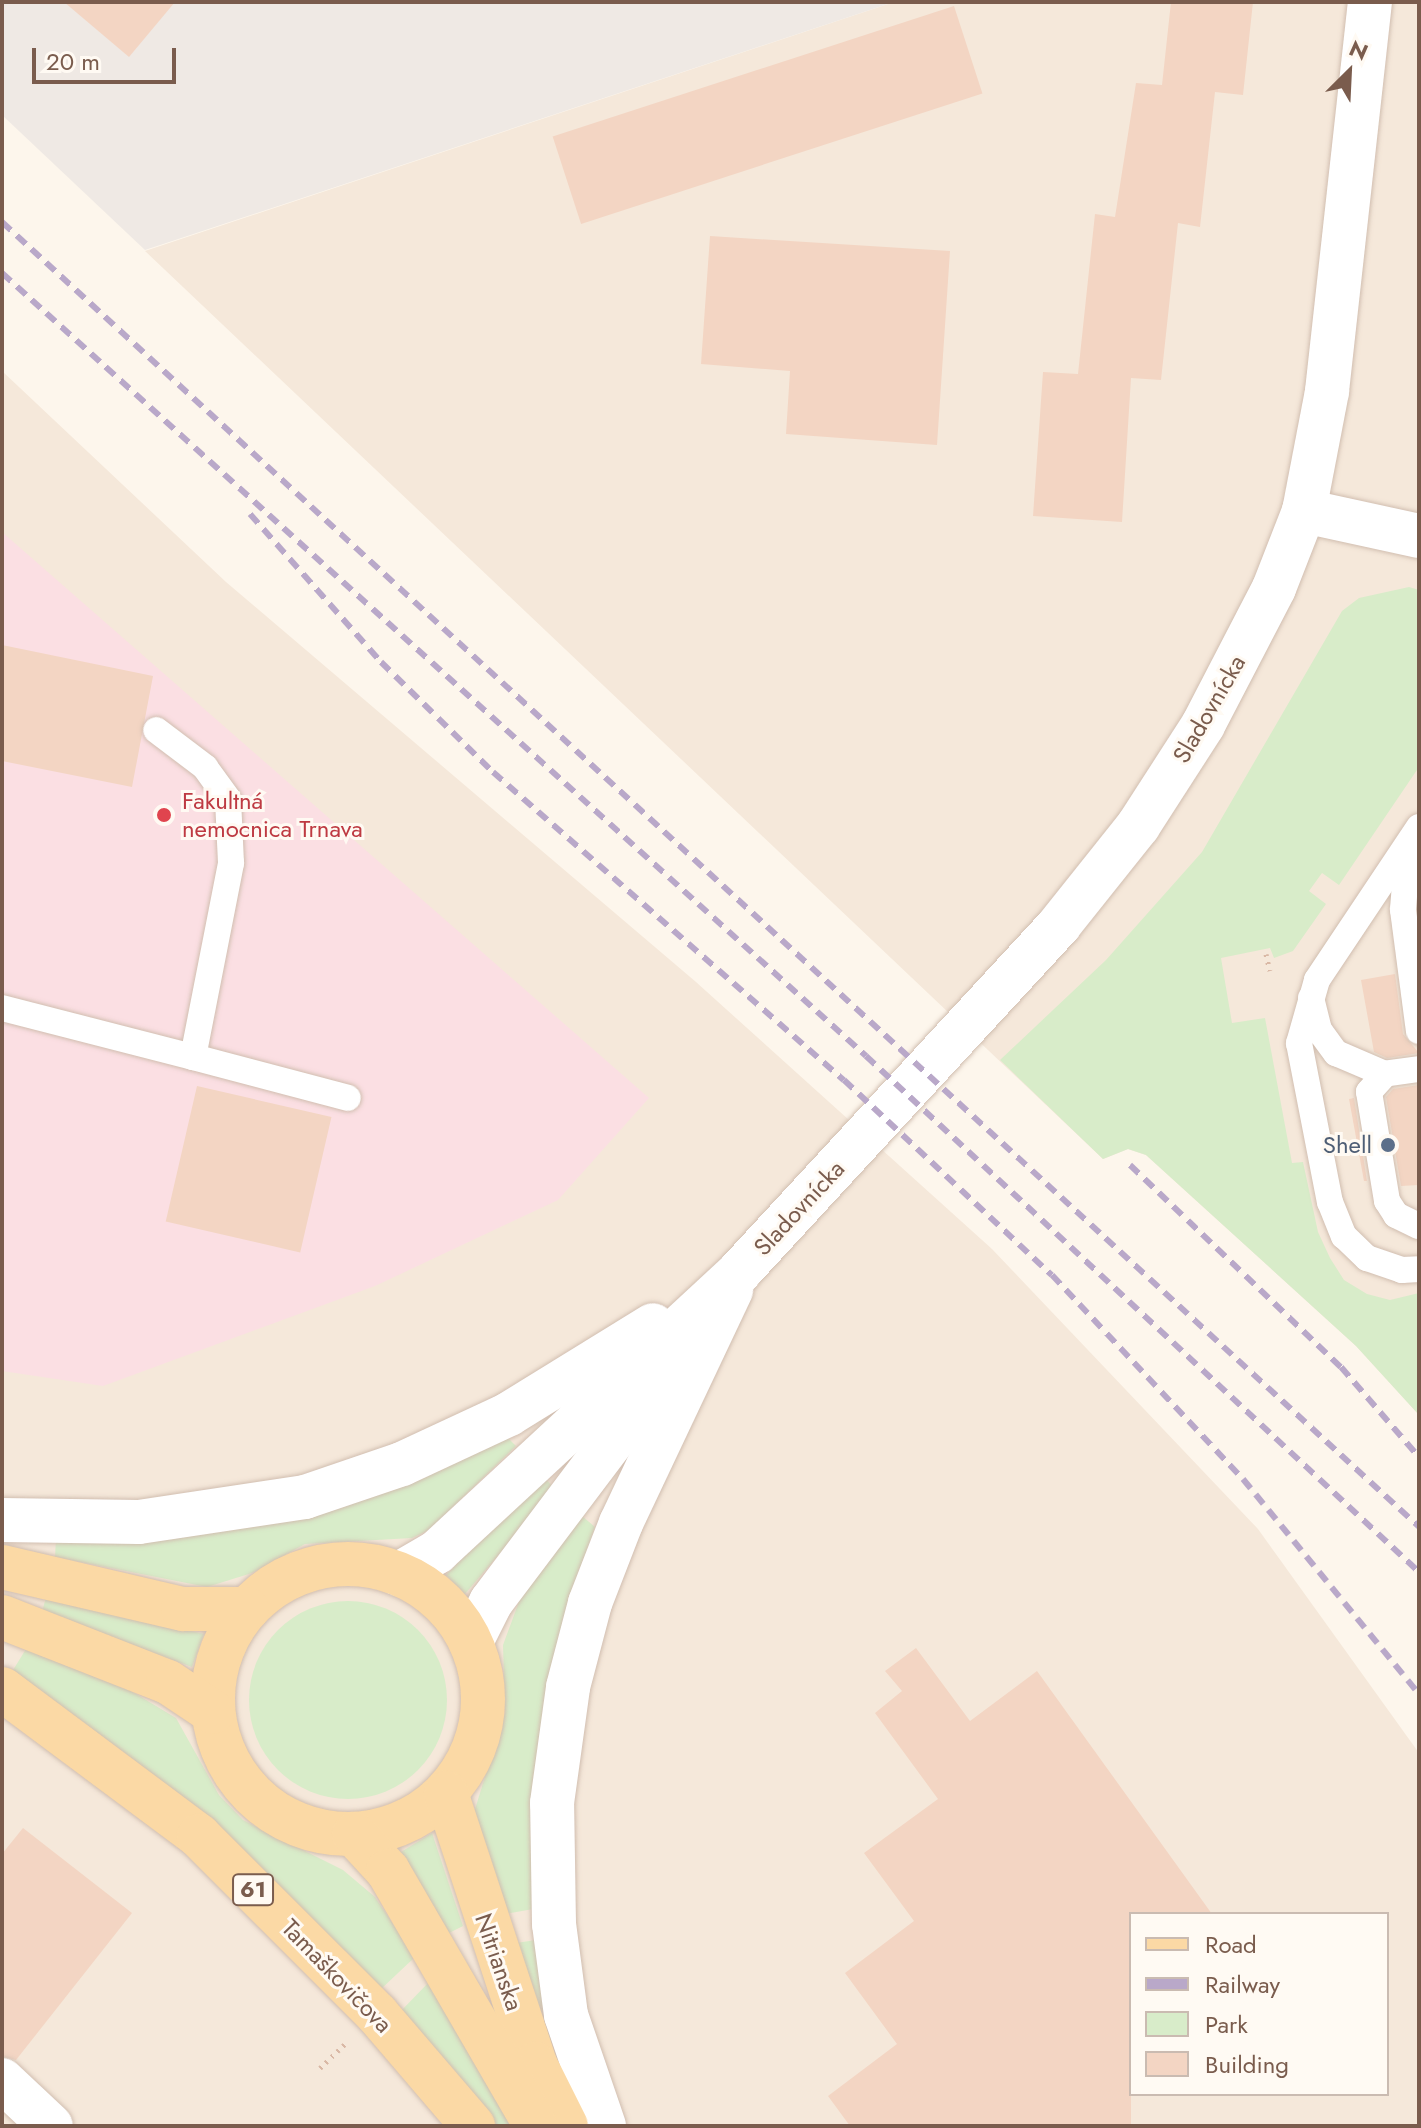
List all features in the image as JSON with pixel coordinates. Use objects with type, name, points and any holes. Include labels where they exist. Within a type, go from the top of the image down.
[{"type":"main road","points":[[359,1564],[399,1574],[445,1606],[471,1642],[483,1681],[482,1721],[470,1760],[446,1793],[420,1815],[354,1834],[313,1830],[276,1814],[245,1787],[224,1752],[213,1712],[214,1675],[226,1640],[247,1609],[279,1582],[317,1567],[359,1564]]},
{"type":"main road","points":[[2,1567],[183,1609],[247,1609]]},
{"type":"main road","points":[[2,1617],[168,1682],[213,1712]]},
{"type":"main road","name":"Tamaškovičova","points":[[2,1689],[199,1836],[377,2014],[473,2126]]},
{"type":"main road","name":"Nitrianska","points":[[446,1793],[535,2064],[566,2126]]},
{"type":"main road","name":"Nitrianska","points":[[354,1834],[388,1871],[535,2126]]},
{"type":"street","name":"Sladovnícka","points":[[399,1574],[437,1552],[740,1271],[970,1026],[1138,826],[1238,662],[1304,511],[1327,391],[1370,2]]},
{"type":"street","points":[[1304,511],[1419,536]]},
{"type":"street","name":"Sladovnícka","points":[[471,1642],[491,1602],[740,1271]]},
{"type":"street","points":[[2,1520],[89,1525],[192,1518],[305,1497],[365,1478],[509,1414],[740,1271]]},
{"type":"street","points":[[604,2126],[566,2015],[554,1924],[552,1803],[568,1687],[590,1603],[621,1523],[740,1271]]},
{"type":"street","points":[[2,2080],[51,2126]]},
{"type":"lane","points":[[156,730],[205,767],[228,799],[231,863],[193,1057]]},
{"type":"lane","points":[[1414,834],[1310,994],[1299,1043],[1330,1202],[1344,1236],[1367,1258],[1402,1270],[1419,1269]]},
{"type":"lane","points":[[1414,834],[1403,910],[1419,1031]]},
{"type":"lane","points":[[1310,994],[1319,1030],[1336,1053],[1385,1074],[1419,1069]]},
{"type":"lane","points":[[2,1008],[348,1098]]},
{"type":"lane","points":[[1385,1074],[1369,1092],[1387,1201],[1396,1215],[1419,1226]]},
{"type":"path","points":[[1266,954],[1270,971]]},
{"type":"shaded area","points":[[2,2],[894,2],[145,250],[2,115]]},
{"type":"shaded area","points":[[894,2],[1419,2],[1419,1415],[1356,1346],[1146,1155],[1128,1149],[1103,1159],[145,251]]},
{"type":"shaded area","points":[[2,371],[226,582],[696,982],[992,1249],[1258,1529],[1419,1753],[1419,2126],[2,2126]]},
{"type":"shaded area","name":"Fakultná nemocnica Trnava","points":[[2,532],[649,1098],[558,1200],[375,1286],[103,1386],[2,1371]]},
{"type":"green space","points":[[1409,587],[1419,590],[1419,767],[1339,885],[1322,873],[1309,891],[1326,904],[1293,951],[1274,958],[1270,948],[1221,958],[1232,1023],[1265,1018],[1292,1163],[1303,1162],[1318,1232],[1330,1258],[1344,1280],[1367,1294],[1390,1300],[1419,1293],[1419,1415],[1356,1346],[1146,1155],[1128,1149],[1103,1159],[1000,1060],[1106,960],[1202,852],[1342,611],[1359,598]]},
{"type":"green space","points":[[503,1433],[516,1446],[429,1530],[412,1538],[305,1544],[252,1573],[207,1587],[55,1557],[56,1539]]},
{"type":"green space","points":[[543,1476],[555,1489],[465,1594],[446,1575]]},
{"type":"green space","points":[[582,1516],[595,1527],[571,1594],[533,1909],[500,1915],[472,1819],[505,1712],[503,1645],[524,1588]]},
{"type":"green space","points":[[46,1597],[204,1634],[192,1667],[42,1612]]},
{"type":"green space","points":[[348,1601],[386,1609],[418,1630],[439,1662],[447,1700],[439,1738],[418,1770],[386,1791],[348,1799],[310,1791],[278,1770],[257,1738],[249,1700],[257,1662],[278,1630],[310,1609]]},
{"type":"green space","points":[[26,1649],[121,1685],[176,1718],[219,1795],[243,1820],[343,1870],[375,1897],[415,1957],[380,1990],[10,1675]]},
{"type":"green space","points":[[432,1833],[463,1926],[449,1933],[401,1852]]},
{"type":"green space","points":[[536,1940],[562,2070],[560,2074],[509,1944]]},
{"type":"green space","points":[[430,1981],[515,2126],[496,2126],[400,2012]]},
{"type":"building","points":[[64,2],[175,2],[129,57]]},
{"type":"building","points":[[1171,2],[1253,2],[1243,95],[1215,92],[1200,227],[1178,223],[1161,380],[1131,378],[1122,522],[1033,516],[1043,372],[1078,374],[1095,214],[1115,217],[1136,83],[1162,85]]},
{"type":"building","points":[[954,6],[982,93],[581,224],[553,136]]},
{"type":"building","points":[[710,236],[950,251],[937,445],[786,434],[790,371],[701,364]]},
{"type":"building","points":[[2,645],[153,676],[132,787],[2,761]]},
{"type":"building","points":[[1395,974],[1403,1034],[1419,1053],[1387,1058],[1374,1052],[1361,980]]},
{"type":"building","points":[[1419,1085],[1419,1185],[1401,1186],[1386,1097],[1393,1089]]},
{"type":"building","points":[[197,1086],[331,1117],[300,1252],[166,1221]]},
{"type":"building","points":[[1354,1098],[1367,1181],[1364,1181],[1349,1099]]},
{"type":"building","points":[[916,1648],[970,1721],[1037,1671],[1211,1912],[1129,1912],[1131,2126],[850,2126],[828,2096],[897,2044],[845,1973],[914,1921],[864,1853],[938,1799],[875,1713],[902,1691],[885,1671]]},
{"type":"building","points":[[23,1828],[132,1913],[16,2060],[2,2056],[2,1854]]},
{"type":"railway","points":[[2,222],[1419,1527]]},
{"type":"railway","points":[[2,273],[866,1056],[1419,1572]]},
{"type":"railway","points":[[250,514],[381,662],[493,772],[844,1080],[1052,1275],[1243,1479],[1419,1694]]},
{"type":"railway","points":[[1130,1165],[1341,1367],[1419,1457]]},
{"type":"place","name":"Fakultná nemocnica Trnava","points":[[164,815]]},
{"type":"place","name":"Shell","points":[[1388,1145]]}]
